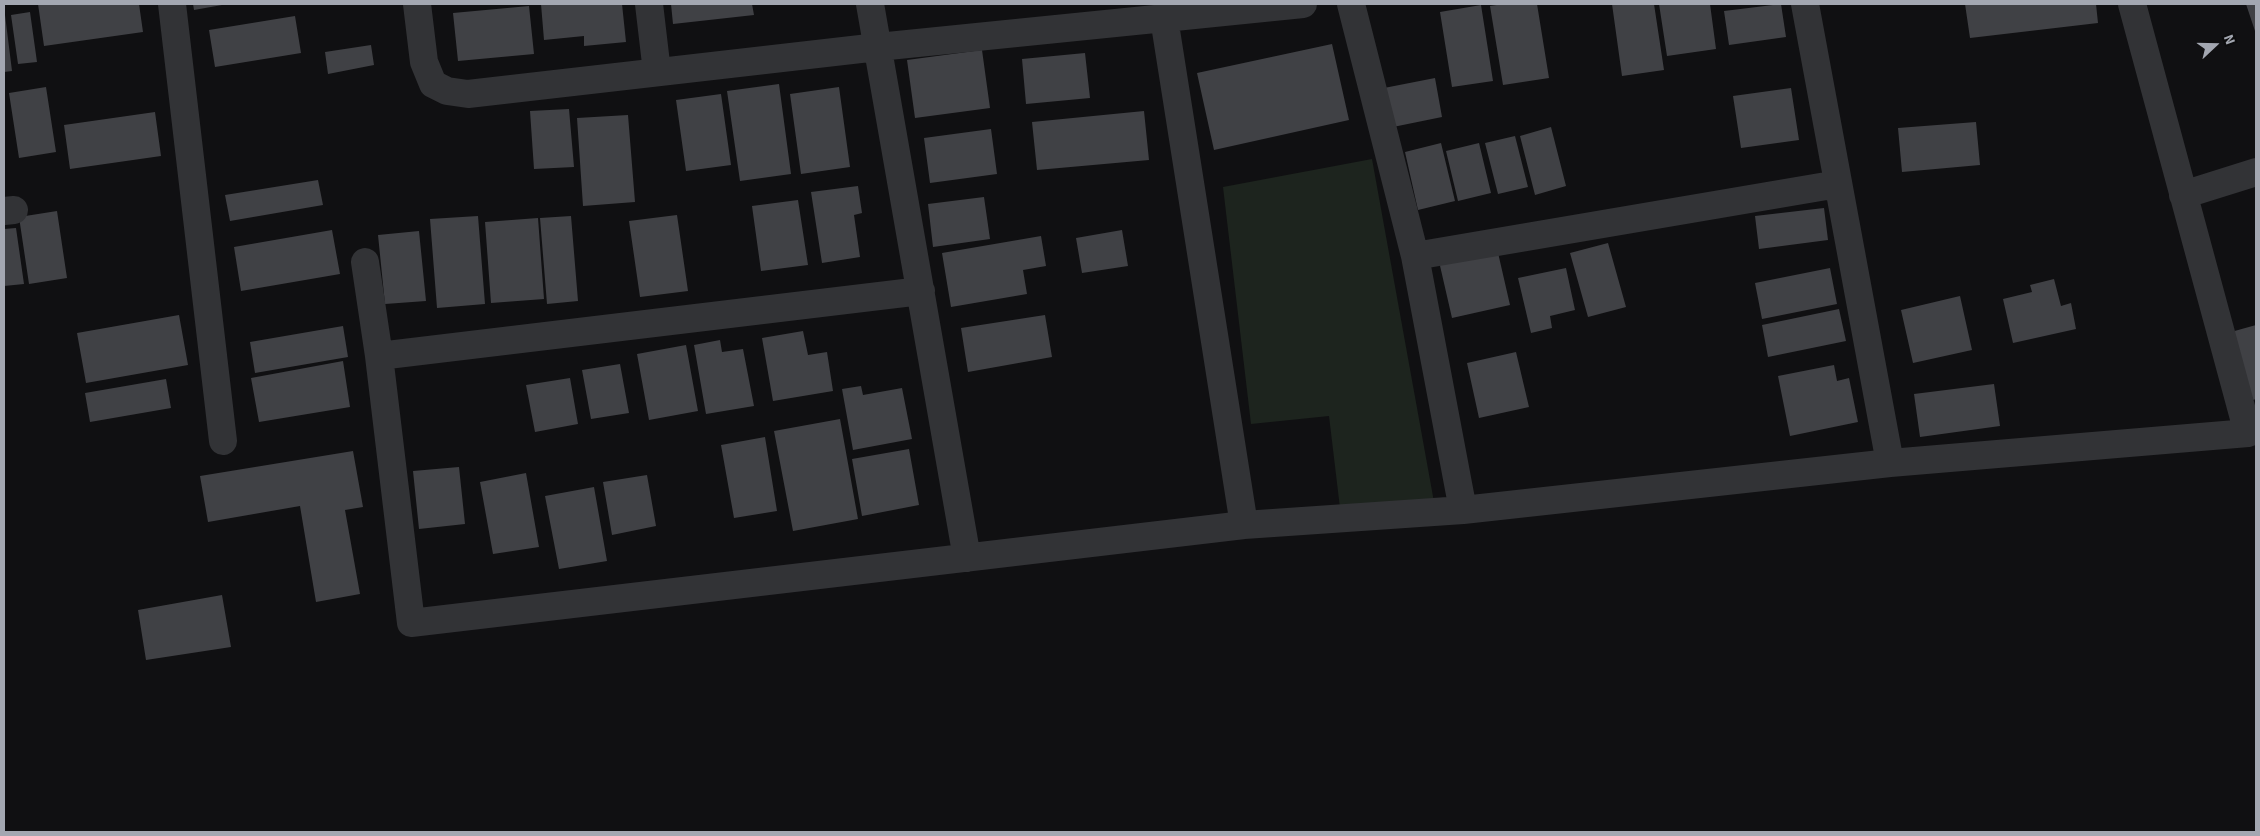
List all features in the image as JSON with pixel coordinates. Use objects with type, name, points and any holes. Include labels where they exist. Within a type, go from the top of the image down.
[{"type":"street","points":[[172,4],[223,441]]},
{"type":"street","points":[[417,4],[424,62],[433,84],[448,91],[468,94],[878,46],[1120,13],[1164,18],[1303,4]]},
{"type":"street","points":[[649,4],[657,72]]},
{"type":"street","points":[[870,4],[967,558]]},
{"type":"street","points":[[1352,4],[1415,256],[1463,510]]},
{"type":"street","points":[[1805,4],[1890,463]]},
{"type":"street","points":[[365,262],[379,356],[411,623],[1244,525],[1463,510],[1890,463],[2252,432],[2183,195],[2132,4]]},
{"type":"street","points":[[1164,18],[1244,525]]},
{"type":"street","points":[[2183,195],[2256,172]]},
{"type":"street","points":[[1415,256],[1838,184]]},
{"type":"street","points":[[379,356],[921,291]]},
{"type":"shaded area","points":[[1372,159],[1434,502],[1340,508],[1329,416],[1251,424],[1223,187]]},
{"type":"building","points":[[38,4],[139,4],[143,32],[44,46]]},
{"type":"building","points":[[193,4],[222,4],[222,5],[194,10]]},
{"type":"building","points":[[541,4],[622,4],[626,42],[584,46],[584,36],[544,40]]},
{"type":"building","points":[[671,4],[752,4],[754,15],[673,24]]},
{"type":"building","points":[[1537,4],[1549,78],[1503,85],[1490,6]]},
{"type":"building","points":[[1612,4],[1654,4],[1664,70],[1622,76]]},
{"type":"building","points":[[1659,4],[1710,4],[1716,49],[1667,56]]},
{"type":"building","points":[[1781,4],[1786,37],[1729,45],[1724,11]]},
{"type":"building","points":[[1965,4],[2096,4],[2098,23],[1970,38]]},
{"type":"building","points":[[2246,4],[2256,4],[2256,34]]},
{"type":"building","points":[[1481,5],[1493,81],[1452,87],[1440,12]]},
{"type":"building","points":[[529,6],[534,54],[458,61],[453,13]]},
{"type":"building","points":[[30,12],[37,62],[18,64],[11,15]]},
{"type":"building","points":[[4,16],[12,71],[4,72]]},
{"type":"building","points":[[295,16],[301,53],[215,67],[209,30]]},
{"type":"building","points":[[1332,44],[1349,120],[1214,150],[1197,73]]},
{"type":"building","points":[[371,45],[374,65],[328,74],[325,52]]},
{"type":"building","points":[[982,50],[990,108],[915,118],[907,60]]},
{"type":"building","points":[[1085,53],[1090,98],[1026,104],[1022,59]]},
{"type":"building","points":[[1435,78],[1442,117],[1393,127],[1384,88]]},
{"type":"building","points":[[779,84],[791,174],[740,181],[727,91]]},
{"type":"building","points":[[46,87],[56,152],[19,158],[9,93]]},
{"type":"building","points":[[839,87],[850,167],[801,174],[790,94]]},
{"type":"building","points":[[1791,88],[1799,140],[1741,148],[1733,96]]},
{"type":"building","points":[[721,94],[731,165],[686,171],[676,100]]},
{"type":"building","points":[[569,109],[574,167],[534,169],[530,111]]},
{"type":"building","points":[[1144,111],[1149,160],[1037,170],[1032,122]]},
{"type":"building","points":[[155,112],[161,156],[70,169],[64,125]]},
{"type":"building","points":[[628,115],[635,202],[583,206],[577,118]]},
{"type":"building","points":[[1976,122],[1980,165],[1902,172],[1898,128]]},
{"type":"building","points":[[1551,127],[1566,186],[1535,195],[1520,136]]},
{"type":"building","points":[[991,129],[997,174],[930,183],[924,138]]},
{"type":"building","points":[[1515,136],[1528,187],[1498,194],[1485,143]]},
{"type":"building","points":[[1441,143],[1455,201],[1418,210],[1405,152]]},
{"type":"building","points":[[1479,143],[1491,193],[1458,201],[1446,151]]},
{"type":"building","points":[[318,180],[323,205],[230,221],[225,195]]},
{"type":"building","points":[[858,186],[862,213],[854,215],[860,257],[822,263],[811,192]]},
{"type":"building","points":[[984,197],[990,239],[933,247],[928,204]]},
{"type":"building","points":[[798,200],[808,265],[761,271],[752,206]]},
{"type":"building","points":[[1824,208],[1828,240],[1759,249],[1755,216]]},
{"type":"building","points":[[57,211],[67,278],[29,284],[19,217]]},
{"type":"building","points":[[677,215],[688,291],[640,297],[629,221]]},
{"type":"building","points":[[478,216],[485,304],[437,308],[430,219]]},
{"type":"building","points":[[571,216],[578,301],[547,304],[540,218]]},
{"type":"building","points":[[538,218],[544,299],[491,303],[485,222]]},
{"type":"building","points":[[16,228],[24,284],[4,286],[4,229]]},
{"type":"building","points":[[332,230],[340,274],[241,291],[234,247]]},
{"type":"building","points":[[1122,230],[1128,266],[1082,273],[1076,238]]},
{"type":"building","points":[[419,231],[426,301],[385,304],[378,235]]},
{"type":"building","points":[[1041,236],[1046,266],[1023,270],[1027,294],[951,307],[942,253]]},
{"type":"building","points":[[1608,243],[1626,307],[1588,317],[1570,253]]},
{"type":"building","points":[[1496,244],[1510,305],[1452,318],[1438,257]]},
{"type":"building","points":[[1566,268],[1575,310],[1550,316],[1552,328],[1531,333],[1518,278]]},
{"type":"building","points":[[1830,268],[1837,304],[1762,319],[1755,283]]},
{"type":"building","points":[[2054,279],[2061,306],[2071,303],[2076,329],[2013,343],[2003,299],[2032,292],[2030,285]]},
{"type":"building","points":[[1960,296],[1972,350],[1913,363],[1901,310]]},
{"type":"building","points":[[1839,309],[1846,341],[1768,357],[1762,325]]},
{"type":"building","points":[[179,315],[188,365],[86,383],[77,333]]},
{"type":"building","points":[[1045,315],[1052,357],[968,372],[961,328]]},
{"type":"building","points":[[2256,325],[2256,399],[2253,400],[2231,332]]},
{"type":"building","points":[[343,326],[348,357],[255,373],[250,342]]},
{"type":"building","points":[[803,331],[808,355],[827,352],[833,391],[773,401],[762,338]]},
{"type":"building","points":[[720,340],[722,352],[743,349],[754,406],[706,414],[694,345]]},
{"type":"building","points":[[686,345],[698,411],[649,420],[637,354]]},
{"type":"building","points":[[1516,352],[1529,407],[1479,418],[1467,363]]},
{"type":"building","points":[[343,361],[350,407],[259,422],[251,378]]},
{"type":"building","points":[[620,364],[629,413],[591,419],[582,370]]},
{"type":"building","points":[[1834,365],[1837,381],[1849,378],[1858,422],[1790,436],[1778,376]]},
{"type":"building","points":[[570,378],[578,424],[535,432],[526,385]]},
{"type":"building","points":[[166,379],[171,408],[90,422],[85,393]]},
{"type":"building","points":[[1994,384],[2000,426],[1920,437],[1914,394]]},
{"type":"building","points":[[861,386],[863,395],[902,388],[912,439],[853,450],[842,389]]},
{"type":"building","points":[[840,419],[858,519],[793,531],[774,431]]},
{"type":"building","points":[[765,437],[777,511],[734,518],[721,445]]},
{"type":"building","points":[[909,449],[919,505],[862,516],[852,459]]},
{"type":"building","points":[[353,451],[363,507],[345,510],[360,594],[316,602],[300,506],[208,522],[200,476]]},
{"type":"building","points":[[459,467],[465,524],[419,529],[413,471]]},
{"type":"building","points":[[526,473],[539,547],[493,554],[480,482]]},
{"type":"building","points":[[647,475],[656,526],[612,535],[603,482]]},
{"type":"building","points":[[594,487],[607,561],[559,569],[545,496]]},
{"type":"building","points":[[222,595],[231,647],[146,660],[138,610]]}]
